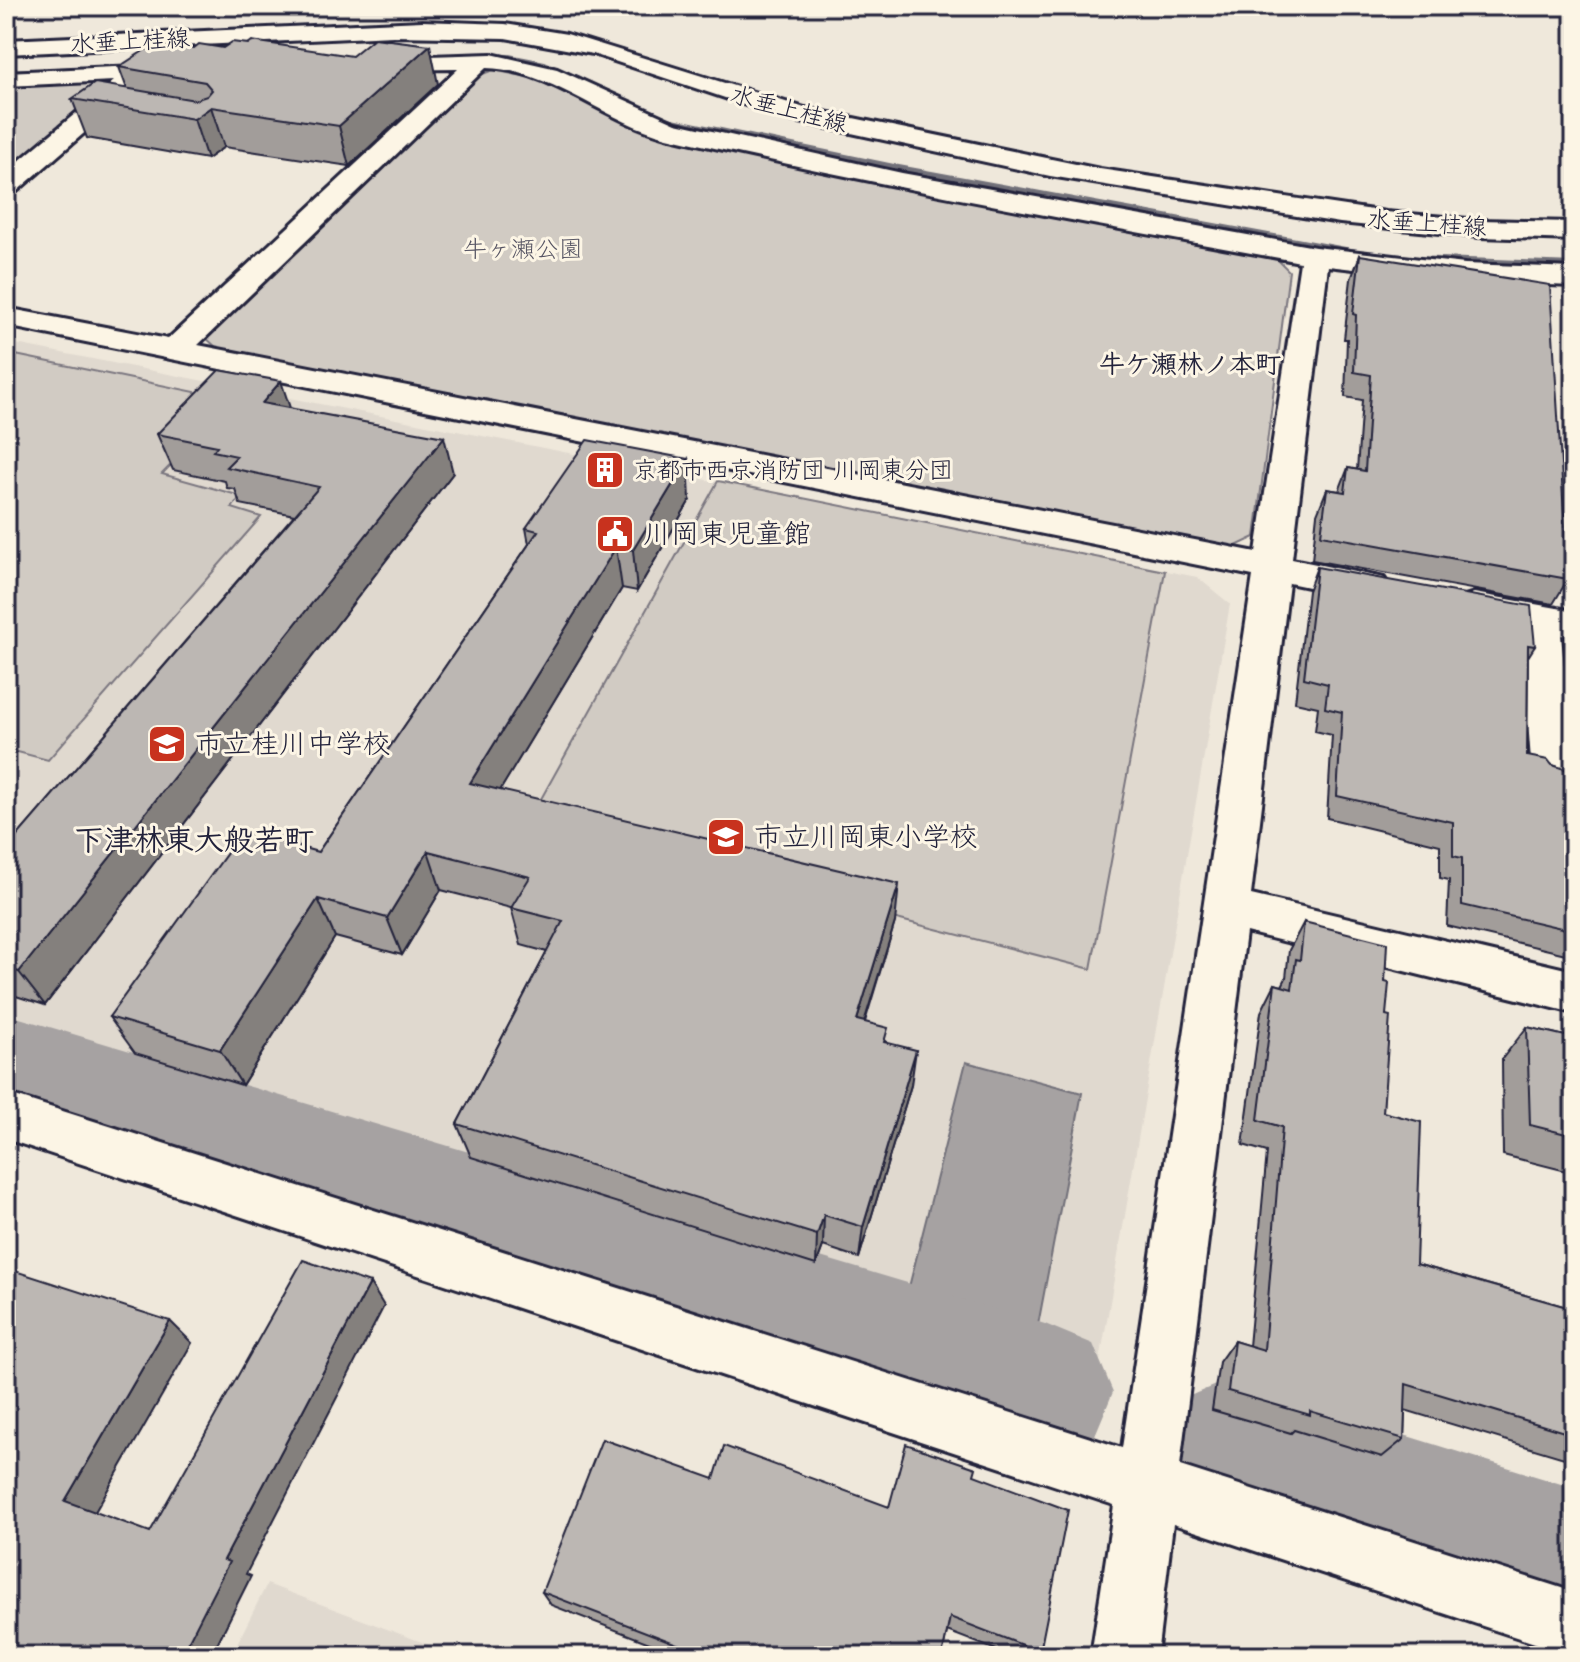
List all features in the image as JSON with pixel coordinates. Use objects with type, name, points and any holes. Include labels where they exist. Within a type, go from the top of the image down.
[{"type":"street","name":"水垂上桂線","points":[[6,47],[371,31],[473,29],[527,33],[613,51],[711,88],[798,114],[1140,184],[1333,215],[1436,225],[1574,231]]},
{"type":"street","points":[[354,63],[480,61],[548,74],[668,129],[902,181],[1315,256],[1465,273],[1574,277]]},
{"type":"street","points":[[175,350],[480,61]]},
{"type":"street","points":[[6,65],[200,70]]},
{"type":"street","points":[[6,79],[136,68]]},
{"type":"street","points":[[6,186],[96,110],[136,68]]},
{"type":"street","points":[[96,110],[124,114]]},
{"type":"street","points":[[1124,1656],[1315,256]]},
{"type":"street","points":[[6,317],[1156,543],[1272,569],[1557,621],[1553,774]]},
{"type":"street","points":[[1226,908],[1574,992]]},
{"type":"street","points":[[6,1116],[1574,1624]]},
{"type":"shaded area","name":"市立川岡東小学校","points":[[6,342],[1197,577],[1230,604],[1096,1384],[6,1042]]},
{"type":"shaded area","points":[[966,1062],[1082,1093],[1038,1325],[909,1287]]},
{"type":"shaded area","points":[[267,1584],[459,1656],[231,1656]]},
{"type":"green space","name":"牛ヶ瀬公園","points":[[493,70],[533,78],[647,132],[1276,258],[1289,271],[1255,537],[1232,548],[218,349],[204,336],[475,77]]},
{"type":"green space","points":[[104,80],[113,85],[6,173],[6,84]]},
{"type":"green space","points":[[6,353],[234,400],[162,474],[241,496],[232,508],[261,517],[48,760],[6,749]]},
{"type":"green space","points":[[718,481],[1165,571],[1091,969],[527,824]]},
{"type":"building","points":[[374,38],[430,45],[339,126],[211,107],[194,119],[72,99],[95,83],[195,100],[207,96],[212,90],[205,82],[119,67],[151,46],[194,48],[199,44],[223,48],[232,42],[248,44],[252,41],[352,56]]},
{"type":"building","points":[[1360,255],[1550,285],[1568,579],[1321,535],[1327,489],[1345,492],[1348,468],[1365,471],[1371,375],[1354,372],[1356,315],[1353,314]]},
{"type":"building","points":[[219,370],[281,381],[262,403],[444,437],[19,972],[6,968],[6,849],[319,487],[226,467],[237,456],[213,451],[217,446],[157,434]]},
{"type":"building","points":[[587,440],[688,459],[633,550],[616,547],[470,783],[899,884],[857,1020],[888,1028],[884,1042],[916,1050],[863,1227],[824,1215],[817,1235],[457,1124],[563,921],[511,908],[530,877],[428,851],[387,918],[318,899],[220,1050],[109,1017],[243,831],[318,852],[538,531],[526,528]]},
{"type":"building","points":[[1317,567],[1531,606],[1535,646],[1528,645],[1527,756],[1548,760],[1552,765],[1567,770],[1574,768],[1574,931],[1462,905],[1462,858],[1453,856],[1453,822],[1337,796],[1342,712],[1325,708],[1328,684],[1304,678]]},
{"type":"building","points":[[1304,922],[1387,943],[1385,982],[1389,983],[1386,1015],[1390,1016],[1383,1112],[1421,1122],[1416,1264],[1574,1309],[1574,1435],[1406,1384],[1404,1439],[1228,1391],[1234,1341],[1264,1350],[1282,1127],[1258,1120],[1275,984],[1292,989],[1296,959],[1300,960]]},
{"type":"building","points":[[1527,1027],[1574,1038],[1574,1136],[1530,1125]]},
{"type":"building","points":[[303,1260],[370,1283],[224,1560],[229,1562],[181,1656],[6,1656],[6,1268],[170,1321],[65,1501],[150,1532]]},
{"type":"building","points":[[602,1439],[714,1479],[724,1446],[889,1507],[906,1444],[976,1468],[974,1475],[1068,1510],[1040,1652],[950,1617],[942,1656],[708,1656],[542,1592]]},
{"type":"waterway","points":[[411,55],[509,57],[545,64],[631,103]]},
{"type":"waterway","points":[[6,72],[36,71]]},
{"type":"waterway","points":[[652,113],[665,119],[899,168],[1362,253]]},
{"type":"waterway","points":[[1413,259],[1574,265]]},
{"type":"waterway","points":[[6,1065],[1045,1392]]},
{"type":"waterway","points":[[1227,1450],[1574,1561]]},
{"type":"place","name":"京都市西京消防団 川岡東分団","points":[[605,470]]},
{"type":"place","name":"川岡東児童館","points":[[615,534]]},
{"type":"place","name":"市立桂川中学校","points":[[167,744]]},
{"type":"place","name":"市立川岡東小学校","points":[[726,837]]},
{"type":"district","name":"牛ケ瀬林ノ本町","points":[[1190,365]]},
{"type":"district","name":"下津林東大般若町","points":[[194,840]]}]
